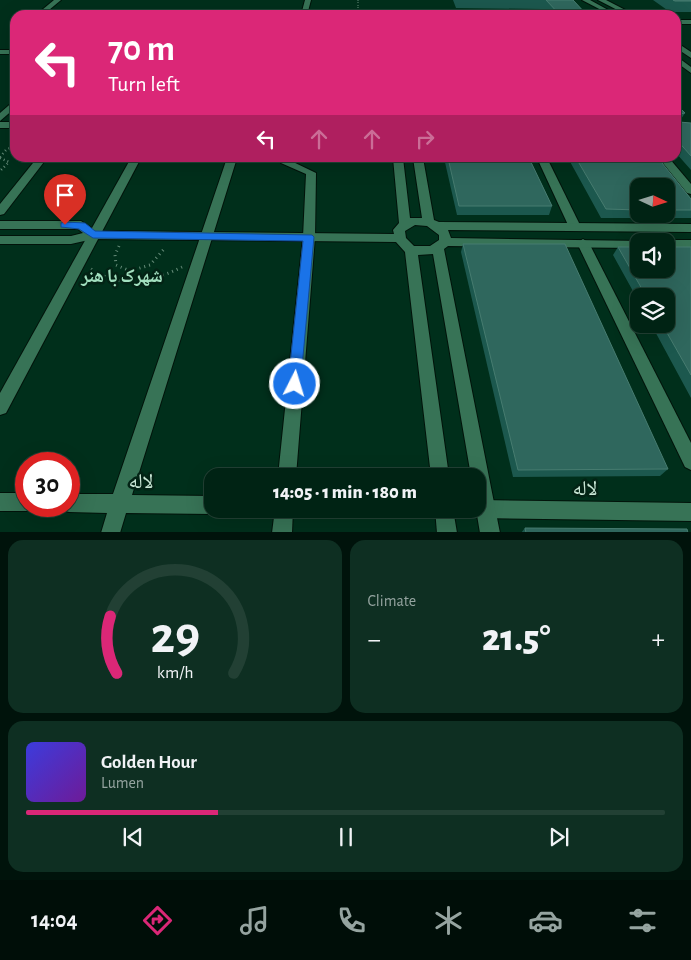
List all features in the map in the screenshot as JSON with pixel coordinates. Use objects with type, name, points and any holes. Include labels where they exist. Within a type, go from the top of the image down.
[{"type":"street","points":[[45,10],[58,0]]},
{"type":"street","points":[[585,0],[605,10]]},
{"type":"street","points":[[600,0],[621,10]]},
{"type":"street","points":[[681,48],[691,56]]},
{"type":"street","points":[[681,62],[691,71]]},
{"type":"street","points":[[0,118],[10,108]]},
{"type":"street","points":[[0,211],[39,162]]},
{"type":"street","points":[[0,408],[83,252],[134,162]]},
{"type":"street","points":[[110,532],[231,162]]},
{"type":"street","points":[[286,162],[311,173],[308,237],[288,468]]},
{"type":"street","points":[[398,162],[405,224]]},
{"type":"street","points":[[419,162],[433,224],[445,234],[442,245],[476,468]]},
{"type":"street","points":[[544,162],[575,227]]},
{"type":"street","points":[[667,162],[691,191]]},
{"type":"street","points":[[630,244],[442,245],[423,252],[411,250],[404,245],[399,238],[399,230],[405,224],[414,221],[433,224],[691,228]]},
{"type":"street","points":[[0,225],[81,225],[93,235]]},
{"type":"street","points":[[0,240],[71,240],[93,235],[170,236],[205,242],[308,237],[399,238]]},
{"type":"street","points":[[584,243],[691,460]]},
{"type":"street","points":[[675,244],[691,244]]},
{"type":"street","points":[[411,250],[439,468]]},
{"type":"street","points":[[0,502],[15,502]]},
{"type":"street","name":"لاله","points":[[80,503],[204,505]]},
{"type":"street","name":"لاله","points":[[486,509],[691,512]]},
{"type":"street","points":[[282,532],[283,518]]},
{"type":"street","points":[[445,518],[447,532]]},
{"type":"street","points":[[485,518],[490,532]]},
{"type":"path","points":[[0,171],[9,162],[0,157],[10,148]]},
{"type":"path","points":[[124,235],[114,260],[120,268],[132,271],[146,268],[157,261],[170,236]]},
{"type":"path","points":[[83,252],[88,266],[94,272],[112,280],[128,282],[148,280],[170,273],[189,262],[205,242]]},
{"type":"path","points":[[128,282],[132,271]]},
{"type":"building","points":[[546,0],[573,0],[582,10],[555,10]]},
{"type":"building","points":[[673,0],[691,0],[691,1],[675,1]]},
{"type":"building","points":[[681,122],[691,123],[691,156],[681,145]]},
{"type":"building","points":[[449,162],[531,162],[552,206],[459,206]]},
{"type":"building","points":[[578,162],[661,162],[674,178],[630,178],[630,210],[606,209]]},
{"type":"building","points":[[675,179],[691,199],[691,210],[675,210]]},
{"type":"building","points":[[463,244],[565,244],[668,469],[518,470]]},
{"type":"building","points":[[618,247],[630,247],[630,268]]},
{"type":"building","points":[[675,247],[691,247],[691,375],[667,333],[675,333],[675,288],[641,288],[636,278],[675,278]]},
{"type":"building","points":[[525,528],[687,529],[688,532],[526,532]]},
{"type":"district","name":"شهرک با هنر","points":[[122,275]]},
{"type":"route","points":[[65,225],[81,225],[93,235],[308,237],[295,384]]}]
